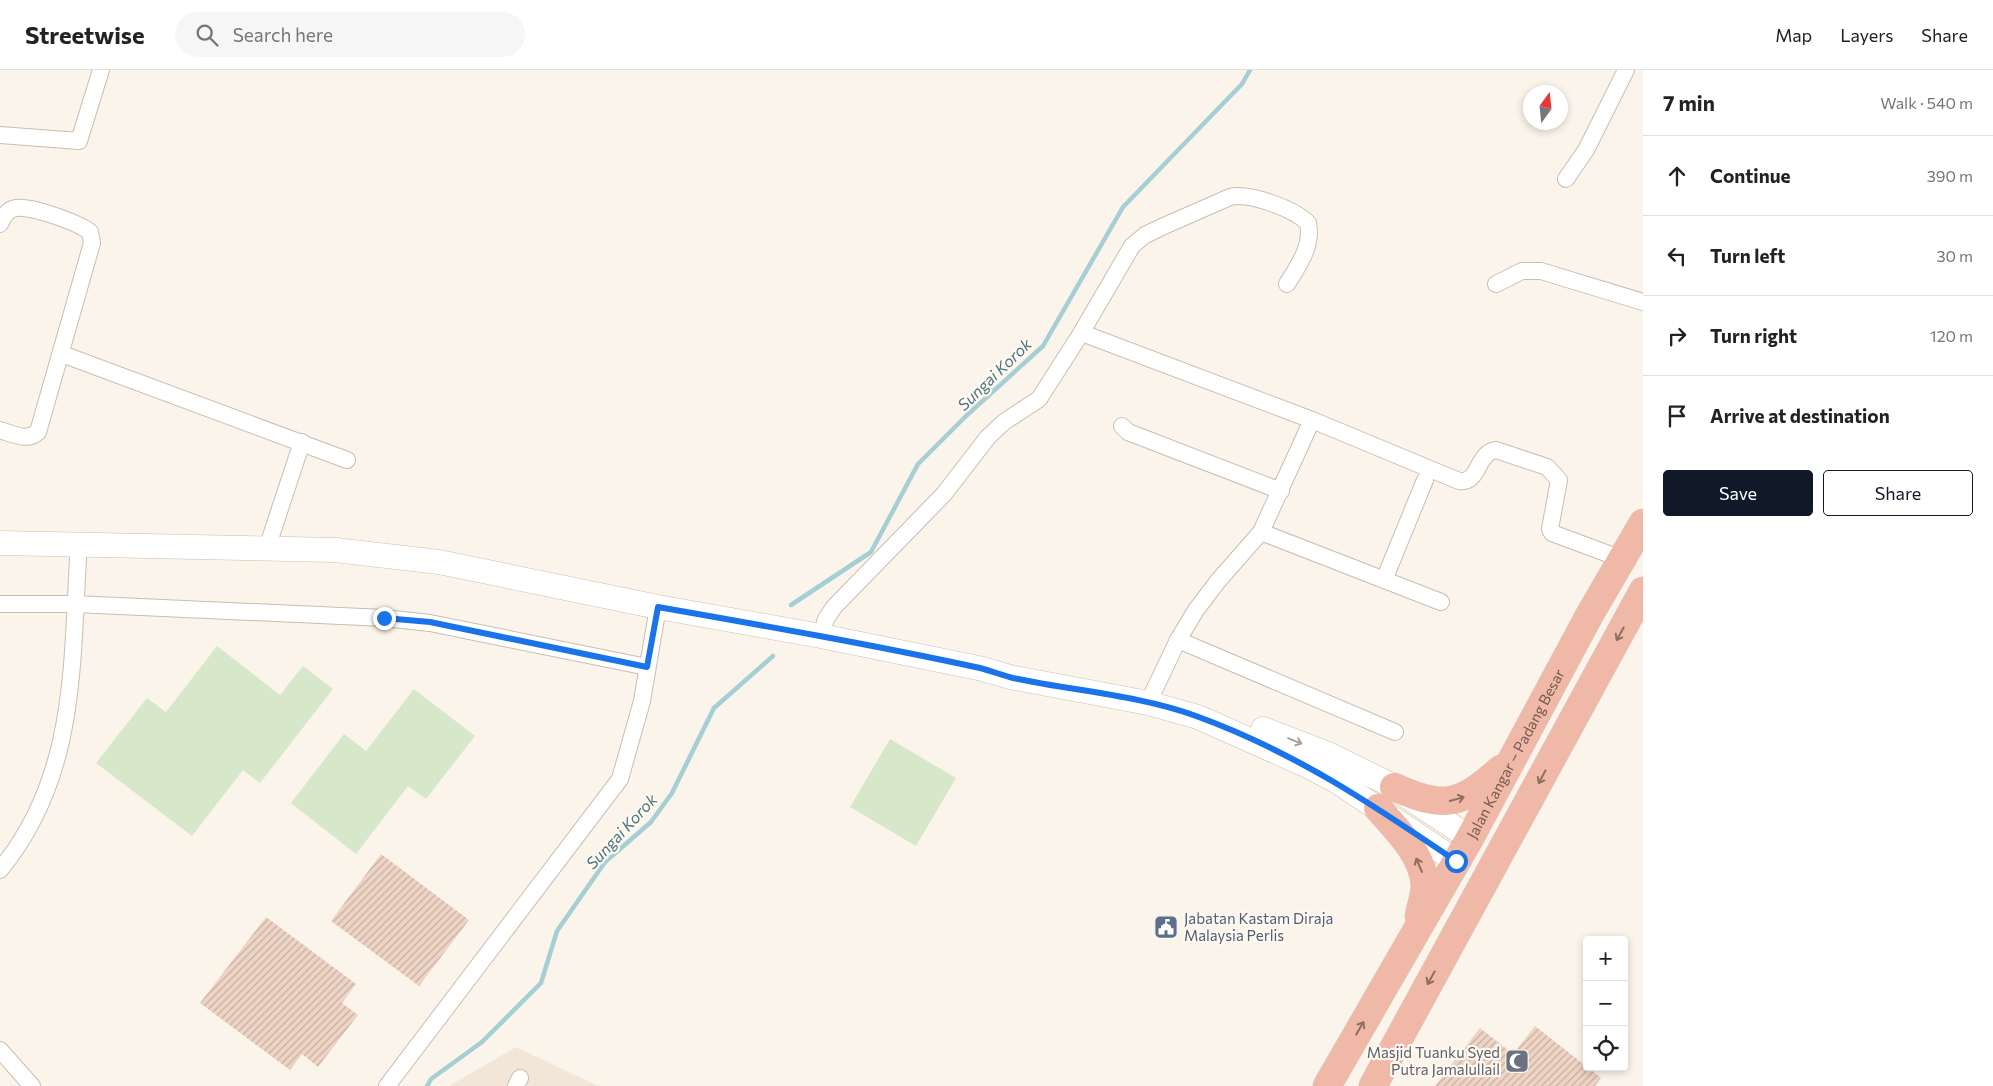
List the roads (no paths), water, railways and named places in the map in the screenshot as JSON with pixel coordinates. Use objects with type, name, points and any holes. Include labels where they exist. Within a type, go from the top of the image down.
[{"type":"highway","name":"Jalan Kangar – Padang Besar","points":[[1333,1081],[1416,930],[1466,853],[1512,759],[1643,523]]},
{"type":"highway","points":[[1580,705],[1564,720],[1556,720],[1552,714],[1554,706],[1583,654],[1600,617],[1606,587]]},
{"type":"highway","points":[[1373,1086],[1509,840],[1643,591]]},
{"type":"highway","points":[[1416,930],[1425,886],[1422,869],[1386,798],[1418,798],[1436,802],[1459,800],[1477,790],[1512,759]]},
{"type":"highway","points":[[1473,904],[1475,886],[1466,853],[1493,852],[1509,840]]},
{"type":"street","points":[[0,135],[79,141],[101,70]]},
{"type":"street","points":[[1566,179],[1586,150],[1626,70]]},
{"type":"street","points":[[821,636],[826,619],[834,607],[944,494],[988,437],[1004,422],[1039,399],[1082,333],[1132,246],[1145,235],[1238,195],[1281,208],[1303,218],[1308,223],[1309,236],[1306,249],[1287,284]]},
{"type":"street","points":[[0,224],[4,215],[16,208],[32,210],[79,225],[90,232],[91,251],[38,432],[33,437],[26,438],[0,430]]},
{"type":"street","points":[[1496,284],[1522,270],[1541,271],[1643,302]]},
{"type":"street","points":[[1082,333],[1312,420],[1459,481],[1466,482],[1471,479],[1483,456],[1489,451],[1496,450],[1547,467],[1558,480],[1550,529],[1552,533],[1622,559]]},
{"type":"street","points":[[62,354],[347,460]]},
{"type":"street","points":[[1148,703],[1178,640],[1218,581],[1261,532],[1312,420]]},
{"type":"street","points":[[1122,426],[1128,432],[1281,491]]},
{"type":"street","points":[[267,548],[302,442]]},
{"type":"street","points":[[1384,580],[1425,480]]},
{"type":"street","points":[[1261,532],[1441,602]]},
{"type":"street","points":[[0,543],[78,543],[368,552],[439,562],[658,607],[821,636],[983,669],[1010,677],[1148,703],[1198,717],[1224,716],[1284,737],[1367,772],[1386,798],[1466,853]]},
{"type":"street","points":[[0,870],[25,835],[42,802],[56,768],[65,732],[71,683],[78,543]]},
{"type":"street","points":[[0,604],[75,604],[336,614],[430,622],[647,667]]},
{"type":"street","points":[[387,1086],[620,779],[642,701],[658,607]]},
{"type":"street","points":[[1178,640],[1395,732]]},
{"type":"street","points":[[0,1050],[32,1086]]},
{"type":"waterway","name":"Sungai Korok","points":[[791,605],[871,552],[918,464],[966,416],[1043,346],[1123,207],[1242,84],[1250,70]]},
{"type":"waterway","name":"Sungai Korok","points":[[427,1086],[431,1079],[482,1042],[541,983],[557,931],[605,862],[651,822],[672,793],[714,708],[773,656]]},
{"type":"place","name":"Jabatan Kastam Diraja Malaysia Perlis","points":[[1166,927]]},
{"type":"place","name":"Masjid Tuanku Syed Putra Jamalullail","points":[[1517,1061]]}]
